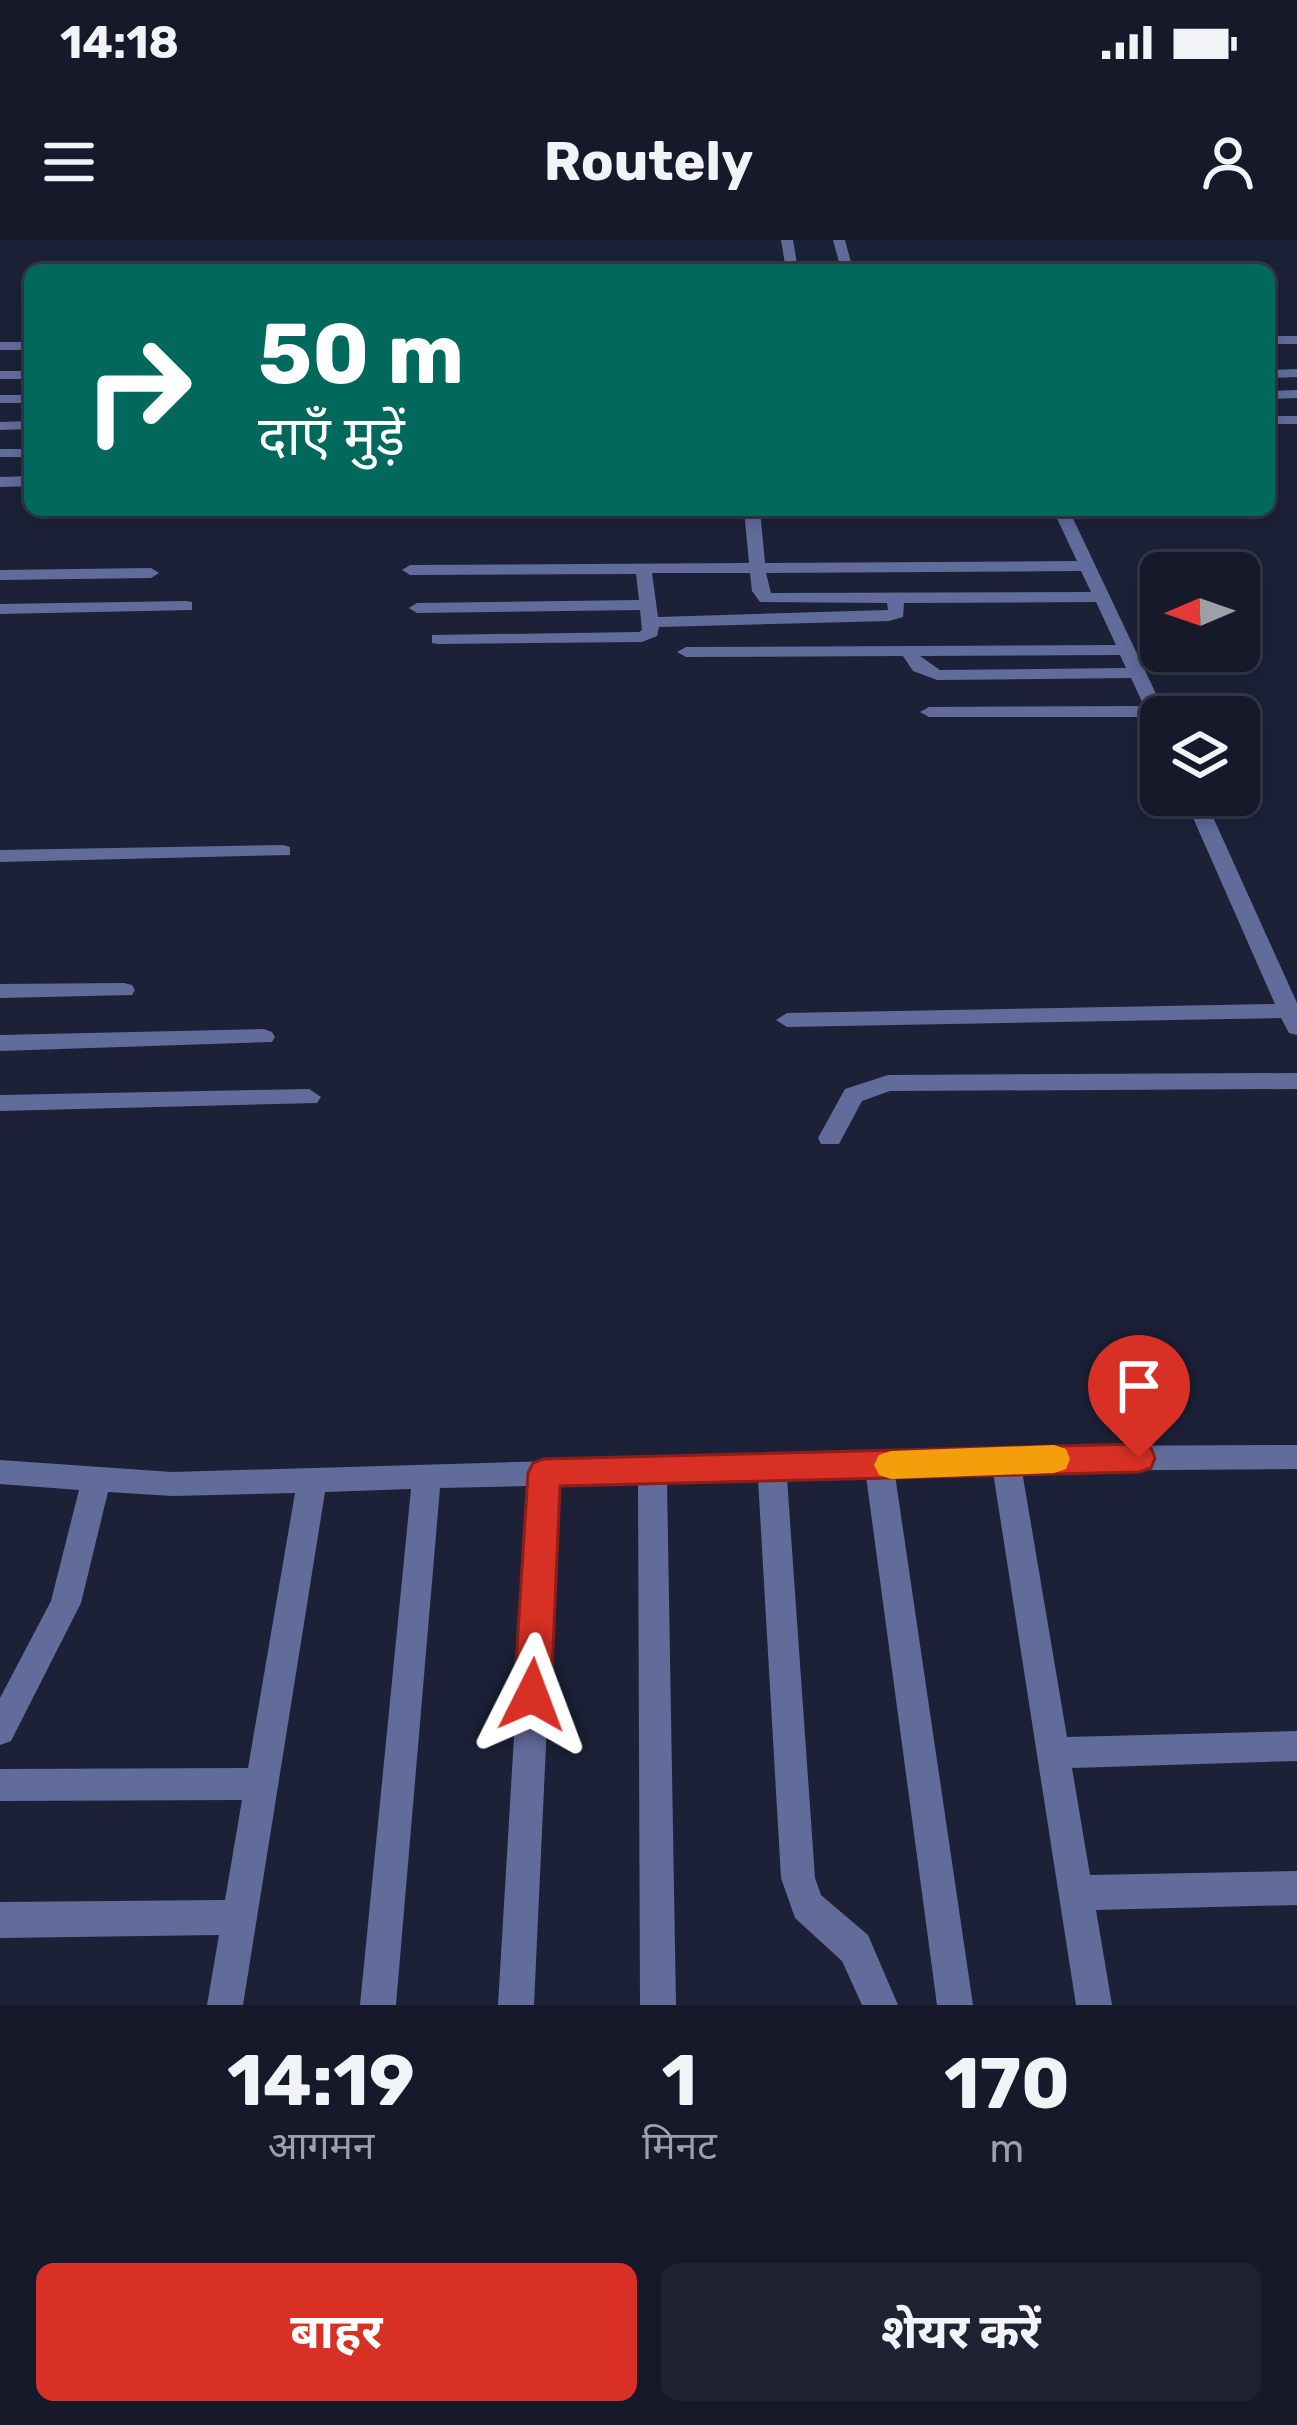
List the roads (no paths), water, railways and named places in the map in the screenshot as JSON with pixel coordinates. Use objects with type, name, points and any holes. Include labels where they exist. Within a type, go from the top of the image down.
[{"type":"street","points":[[753,516],[761,595],[772,599],[1100,597]]},
{"type":"street","points":[[1064,516],[1148,696]]},
{"type":"street","points":[[410,570],[1087,566]]},
{"type":"street","points":[[438,639],[642,637],[651,632],[644,567]]},
{"type":"street","points":[[0,575],[151,573]]},
{"type":"street","points":[[417,608],[890,616],[897,614],[895,598]]},
{"type":"street","points":[[0,608],[186,606]]},
{"type":"street","points":[[907,650],[920,667],[937,676],[1137,674]]},
{"type":"street","points":[[686,652],[1125,650]]},
{"type":"street","points":[[928,712],[1140,717]]},
{"type":"street","points":[[787,1020],[1293,1019],[1202,816]]},
{"type":"street","points":[[0,856],[283,851]]},
{"type":"street","points":[[0,991],[124,990]]},
{"type":"street","points":[[0,1043],[264,1037]]},
{"type":"street","points":[[830,1138],[853,1095],[875,1084],[1297,1081]]},
{"type":"street","points":[[0,1103],[309,1097]]},
{"type":"street","points":[[0,1472],[172,1484],[1297,1457]]},
{"type":"street","points":[[1006,1461],[1094,2005]]},
{"type":"street","points":[[880,1466],[956,2005]]},
{"type":"street","points":[[772,1467],[792,1847],[798,1879],[807,1906],[854,1948],[880,2005]]},
{"type":"street","points":[[652,1470],[658,2005]]},
{"type":"street","points":[[516,2005],[544,1473]]},
{"type":"street","points":[[378,2005],[427,1477]]},
{"type":"street","points":[[0,1730],[62,1613],[96,1480]]},
{"type":"street","points":[[225,2005],[312,1480]]},
{"type":"street","points":[[1054,1753],[1297,1746]]},
{"type":"street","points":[[0,1785],[262,1784]]},
{"type":"street","points":[[1076,1893],[1297,1888]]},
{"type":"street","points":[[0,1920],[239,1917]]}]
